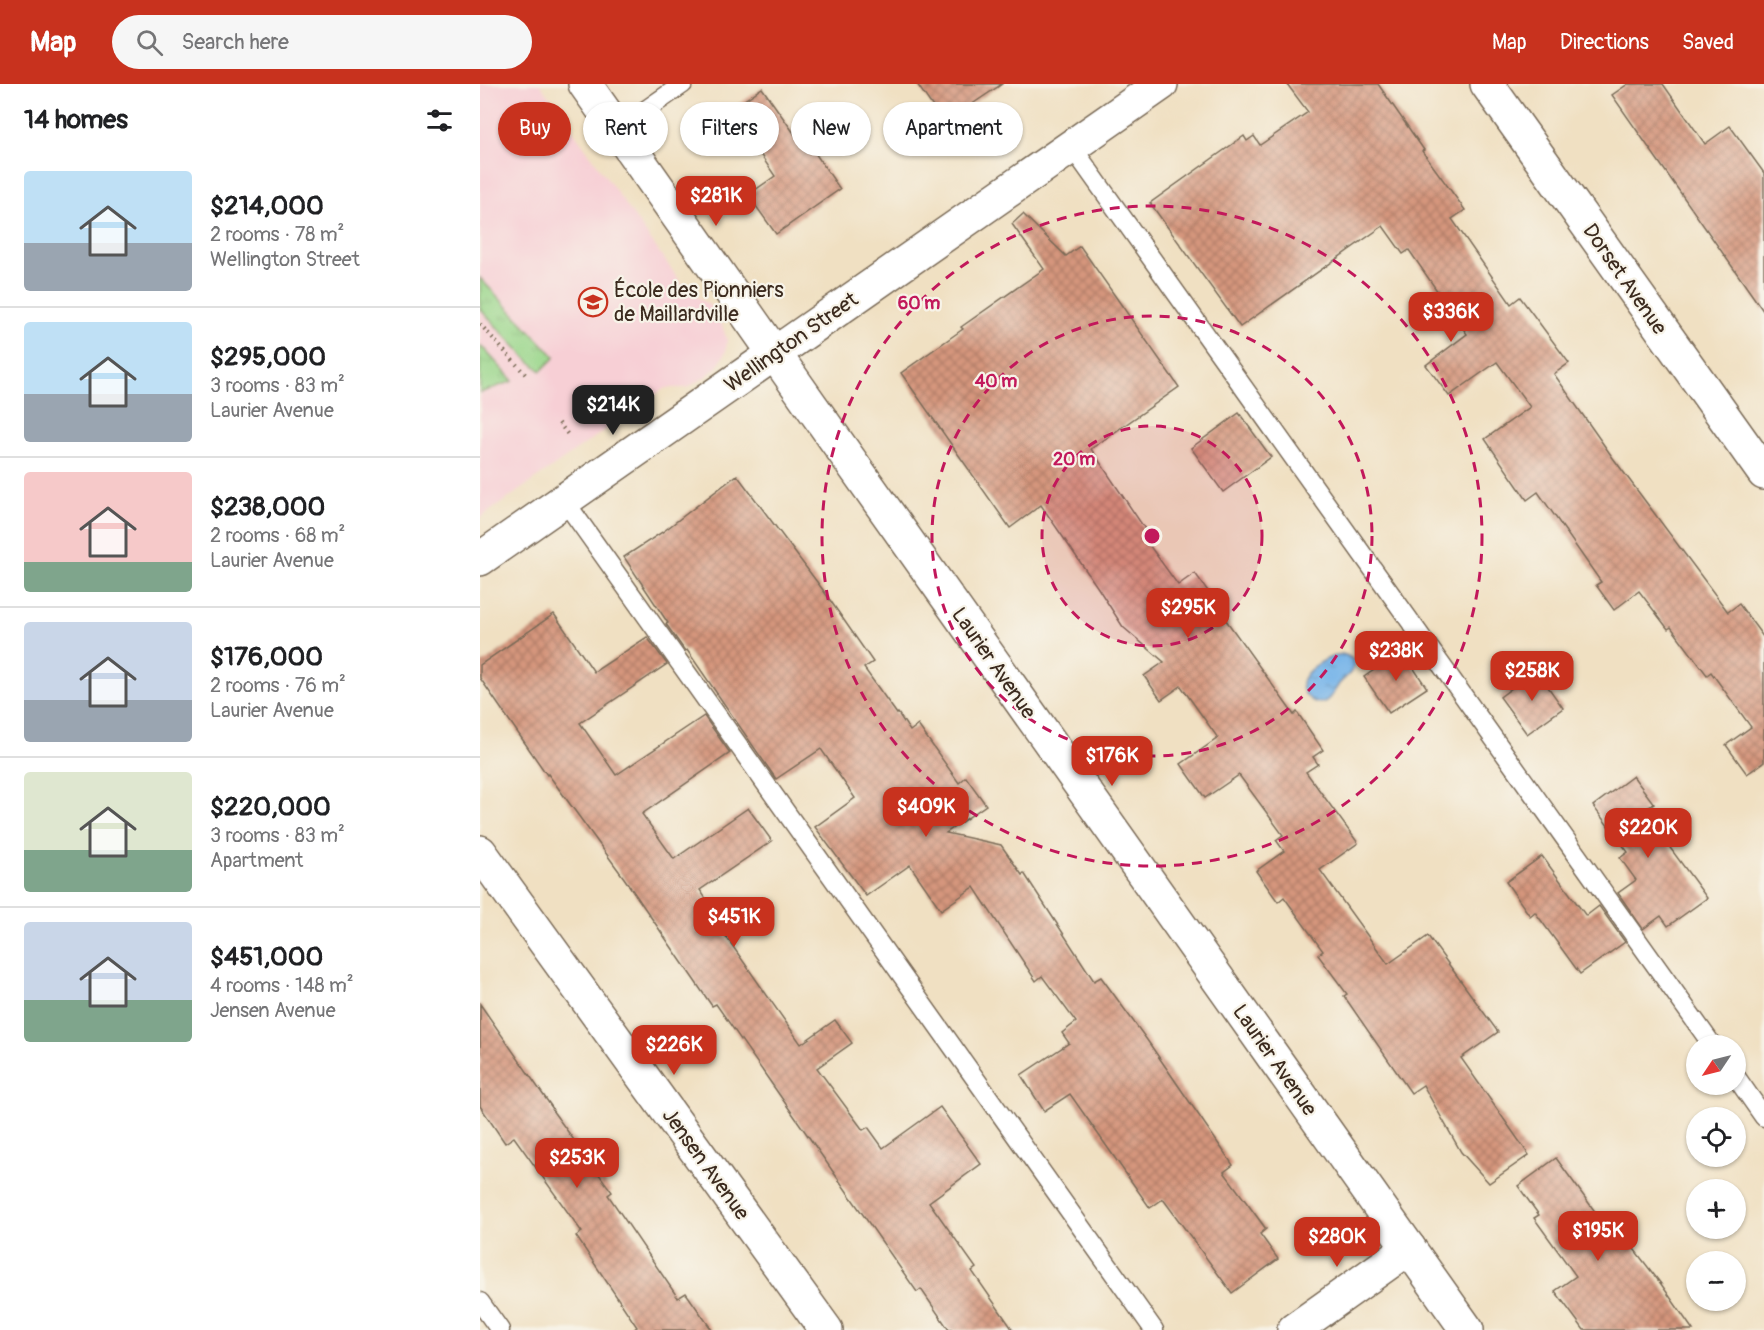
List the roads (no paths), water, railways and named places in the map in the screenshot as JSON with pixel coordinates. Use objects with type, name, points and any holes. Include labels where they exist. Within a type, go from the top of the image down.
[{"type":"street","name":"Laurier Avenue","points":[[585,84],[598,102]]},
{"type":"street","name":"Wellington Street","points":[[480,559],[1161,84]]},
{"type":"street","name":"Dorset Avenue","points":[[1487,84],[1764,473]]},
{"type":"street","name":"Laurier Avenue","points":[[635,156],[1467,1330]]},
{"type":"street","name":"Jensen Avenue","points":[[480,852],[826,1330]]},
{"type":"street","points":[[1294,1330],[1409,1248]]},
{"type":"lane","points":[[657,102],[683,84]]},
{"type":"lane","points":[[1072,147],[1705,1035]]},
{"type":"lane","points":[[564,500],[1154,1330]]},
{"type":"lane","points":[[1746,1091],[1764,1117]]},
{"type":"lane","points":[[480,1302],[500,1330]]},
{"type":"water","points":[[1342,654],[1353,659],[1355,663],[1351,672],[1326,701],[1319,703],[1310,699],[1302,688],[1303,679],[1320,663]]},
{"type":"place","name":"École des Pionniers de Maillardville","points":[[593,302]]}]
